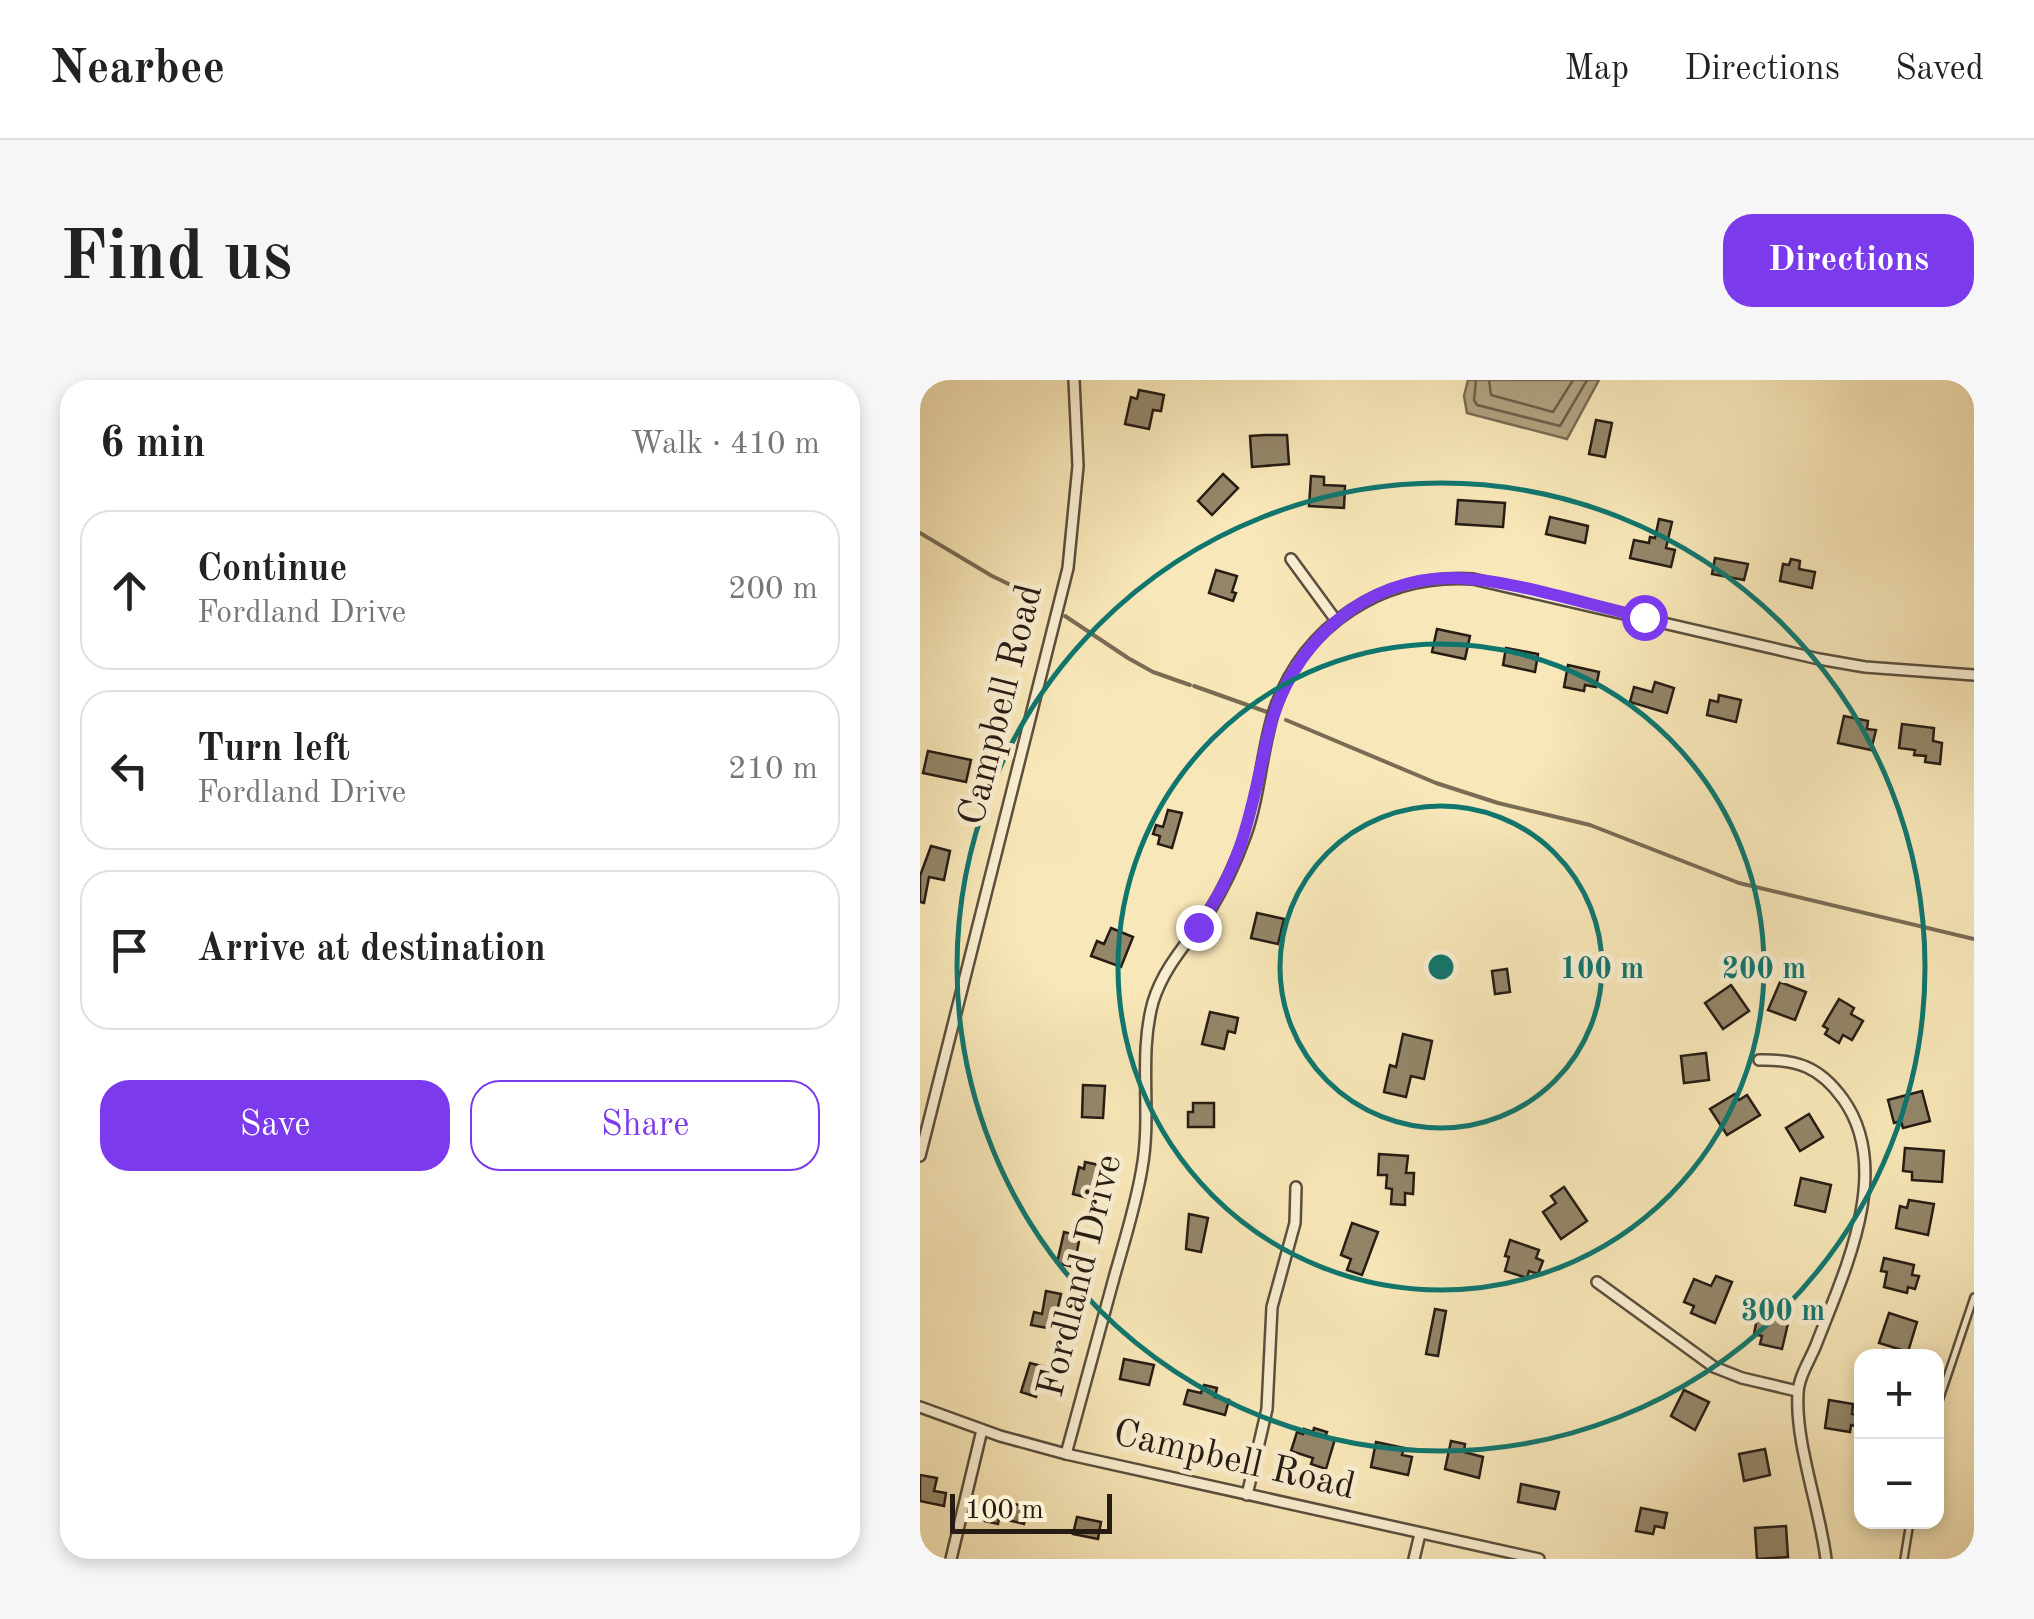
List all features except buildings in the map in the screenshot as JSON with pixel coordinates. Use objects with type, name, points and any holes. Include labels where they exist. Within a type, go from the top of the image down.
[{"type":"street","name":"Campbell Road","points":[[920,1156],[1068,568],[1078,466],[1074,380]]},
{"type":"street","points":[[1291,559],[1335,619]]},
{"type":"street","name":"Fordland Drive","points":[[1066,1454],[1140,1181],[1146,1119],[1146,1040],[1154,998],[1174,958],[1210,909],[1245,838],[1280,695],[1303,656],[1335,619],[1376,595],[1401,586],[1428,579],[1473,579],[1819,659],[1866,667],[1974,674]]},
{"type":"street","points":[[1759,1060],[1794,1060],[1829,1083],[1852,1112],[1865,1149],[1867,1180],[1855,1231],[1797,1391],[1826,1559]]},
{"type":"street","points":[[1247,1495],[1267,1409],[1272,1306],[1294,1223],[1296,1187]]},
{"type":"street","points":[[1597,1282],[1714,1367],[1797,1391]]},
{"type":"street","name":"Campbell Road","points":[[920,1407],[1066,1454],[1539,1559]]},
{"type":"street","points":[[951,1559],[982,1430]]},
{"type":"street","points":[[1414,1559],[1420,1534]]},
{"type":"lane","points":[[1944,1386],[1974,1297]]},
{"type":"lane","points":[[1904,1559],[1909,1529]]},
{"type":"water","points":[[1468,380],[1599,380],[1567,439],[1467,413],[1464,396]]},
{"type":"waterway","points":[[920,533],[1038,598]]},
{"type":"waterway","points":[[1065,616],[1153,672],[1190,685]]},
{"type":"waterway","points":[[1194,686],[1267,712]]},
{"type":"waterway","points":[[1286,720],[1436,783],[1590,825],[1739,883],[1974,939]]},
{"type":"route","points":[[1198,927],[1245,838],[1280,695],[1303,656],[1335,619],[1376,595],[1401,586],[1428,579],[1457,578],[1644,617]]}]
